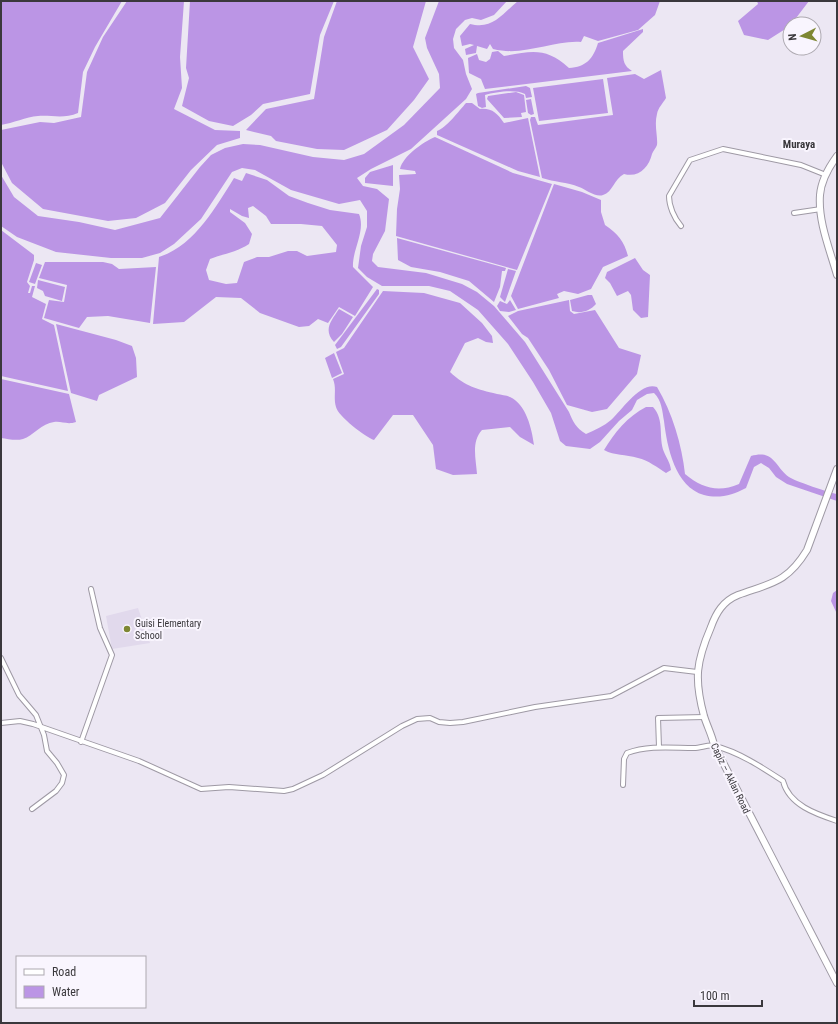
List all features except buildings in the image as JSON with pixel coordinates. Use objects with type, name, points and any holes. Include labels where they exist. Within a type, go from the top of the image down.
[{"type":"main road","points":[[837,156],[826,175],[820,195],[824,230],[837,275]]},
{"type":"main road","name":"Capiz – Aklan Road","points":[[837,469],[807,550],[800,562],[787,576],[736,596],[720,608],[701,649],[697,680],[705,717],[714,745],[837,984]]},
{"type":"street","points":[[681,226],[675,219],[669,202],[670,196],[690,160],[723,149],[801,165],[826,175]]},
{"type":"street","points":[[794,214],[821,209]]},
{"type":"street","points":[[81,742],[112,655],[100,628],[92,589]]},
{"type":"street","points":[[1,658],[15,688],[36,715],[41,727],[47,751],[63,771],[64,780],[56,792],[32,809]]},
{"type":"street","points":[[1,723],[20,721],[41,727],[139,761],[201,789],[229,787],[284,791],[293,789],[322,775],[402,726],[417,719],[430,718],[439,722],[450,724],[463,722],[535,707],[611,696],[664,668],[698,672]]},
{"type":"street","points":[[659,747],[656,721],[658,718],[705,717]]},
{"type":"street","points":[[622,785],[624,759],[627,753],[636,750],[659,747],[696,748],[714,745],[731,751],[775,777],[783,782],[785,790],[794,800],[819,815],[837,821]]},
{"type":"shaded area","name":"Guisi Elementary School","points":[[138,608],[150,643],[112,649],[106,616]]},
{"type":"water","points":[[1,1],[122,1],[95,47],[83,72],[78,113],[63,116],[33,117],[1,125]]},
{"type":"water","points":[[127,1],[184,1],[180,57],[182,88],[174,109],[215,130],[240,131],[240,138],[217,145],[191,170],[165,203],[136,218],[108,221],[43,209],[12,183],[1,162],[1,130],[40,122],[54,123],[81,117],[87,72],[103,37]]},
{"type":"water","points":[[190,1],[334,1],[320,35],[310,94],[263,104],[251,115],[233,126],[209,121],[182,106],[189,78],[186,68]]},
{"type":"water","points":[[337,1],[426,1],[413,47],[429,79],[414,100],[387,130],[344,150],[317,149],[276,141],[271,136],[246,130],[266,109],[314,99],[324,37]]},
{"type":"water","points":[[439,1],[507,1],[494,15],[481,20],[472,18],[465,20],[456,29],[453,39],[454,48],[463,60],[466,74],[472,89],[466,99],[411,149],[371,169],[357,178],[363,186],[377,189],[389,199],[385,231],[373,254],[372,261],[378,267],[426,273],[462,284],[477,292],[494,306],[525,342],[575,424],[586,434],[611,420],[638,392],[651,386],[657,387],[676,429],[685,474],[691,479],[710,488],[731,487],[739,484],[751,456],[759,454],[765,455],[773,460],[784,473],[792,479],[837,494],[837,501],[787,484],[776,477],[769,468],[761,463],[754,467],[746,488],[736,493],[715,497],[694,491],[679,475],[674,465],[667,442],[661,406],[659,399],[654,393],[647,394],[637,400],[632,410],[619,421],[600,442],[590,449],[566,446],[560,441],[551,413],[533,382],[508,344],[478,310],[450,291],[429,286],[382,286],[367,277],[358,268],[361,246],[367,227],[367,211],[360,200],[339,204],[291,190],[255,170],[242,168],[232,172],[201,219],[174,244],[160,253],[142,258],[111,258],[56,252],[17,237],[1,226],[1,175],[14,197],[38,216],[79,222],[115,230],[160,218],[211,155],[225,148],[243,144],[260,145],[313,157],[344,160],[364,154],[404,125],[440,88],[439,74],[427,48],[425,38]]},
{"type":"water","points":[[518,1],[660,1],[655,15],[638,30],[598,41],[584,36],[581,42],[560,43],[527,50],[505,51],[493,49],[490,44],[487,49],[477,46],[476,53],[466,55],[465,49],[474,45],[470,44],[462,46],[460,36],[470,24],[485,25],[491,23],[502,16]]},
{"type":"water","points":[[757,1],[809,1],[798,16],[782,16],[782,31],[768,40],[744,35],[738,21],[758,4]]},
{"type":"water","points":[[643,29],[643,32],[623,51],[624,63],[632,71],[485,89],[481,79],[469,73],[468,58],[477,54],[479,60],[486,62],[490,59],[492,52],[498,51],[504,56],[538,52],[561,61],[569,68],[580,66],[591,58],[598,43]]},
{"type":"water","points":[[661,70],[666,98],[658,110],[656,118],[657,145],[646,167],[639,173],[629,175],[624,174],[609,191],[600,196],[574,185],[542,178],[530,120],[531,117],[535,117],[538,125],[613,115],[607,78],[635,74],[644,79]]},
{"type":"water","points":[[603,79],[608,113],[539,121],[533,88]]},
{"type":"water","points":[[526,86],[530,88],[532,97],[526,98],[525,94],[521,92],[494,93],[485,95],[486,107],[482,108],[478,106],[476,94],[478,93]]},
{"type":"water","points":[[516,92],[524,95],[526,112],[521,113],[522,117],[504,118],[487,99],[488,96]]},
{"type":"water","points":[[531,99],[534,114],[531,115],[528,113],[526,100]]},
{"type":"water","points":[[466,103],[472,103],[480,109],[491,110],[499,116],[504,123],[528,118],[540,177],[518,171],[437,135],[437,131],[448,123]]},
{"type":"water","points":[[435,137],[513,173],[552,184],[517,270],[396,236],[397,209],[400,189],[399,175],[416,174],[415,171],[400,169],[409,154],[425,142]]},
{"type":"water","points":[[393,165],[393,186],[365,183],[365,178],[370,172]]},
{"type":"water","points":[[246,173],[267,180],[289,196],[308,203],[330,210],[359,214],[361,227],[354,254],[353,267],[373,287],[355,316],[339,307],[328,323],[318,319],[309,326],[299,327],[260,313],[241,298],[216,297],[184,322],[153,324],[159,257],[172,252],[193,235],[212,213],[234,178],[242,181]],"holes":[[[253,206],[266,216],[271,224],[322,226],[337,245],[336,252],[307,256],[297,251],[288,251],[269,257],[257,257],[244,262],[237,283],[226,284],[209,280],[206,270],[210,259],[244,247],[249,244],[252,234],[245,223],[230,212],[230,209],[249,218],[248,208]]]},
{"type":"water","points":[[554,184],[582,192],[601,200],[601,212],[605,225],[620,238],[625,246],[628,256],[603,267],[591,289],[578,294],[564,291],[557,294],[559,298],[518,309],[511,296]]},
{"type":"water","points":[[1,230],[34,255],[34,260],[27,282],[30,286],[28,293],[30,293],[32,286],[35,286],[32,297],[46,304],[42,319],[54,325],[68,391],[1,376]]},
{"type":"water","points":[[397,238],[506,268],[505,271],[502,271],[500,287],[494,302],[469,281],[440,272],[411,267],[398,260]]},
{"type":"water","points":[[635,258],[643,270],[650,275],[648,317],[641,318],[633,310],[631,295],[628,291],[617,296],[610,283],[605,278],[607,272]]},
{"type":"water","points":[[45,262],[103,262],[112,264],[119,269],[156,267],[150,323],[108,316],[87,317],[79,328],[44,318],[49,300],[64,302],[67,285],[39,278]]},
{"type":"water","points":[[36,263],[42,265],[35,284],[29,282]]},
{"type":"water","points":[[508,269],[516,271],[505,302],[500,297]]},
{"type":"water","points":[[38,280],[65,287],[62,301],[45,296],[43,291],[37,288]]},
{"type":"water","points":[[377,289],[379,290],[379,294],[341,347],[337,349],[335,345]]},
{"type":"water","points":[[383,291],[424,293],[460,303],[482,323],[492,336],[493,343],[486,342],[478,338],[465,343],[450,372],[461,381],[472,387],[507,396],[516,400],[527,418],[532,432],[534,445],[520,437],[510,427],[482,430],[476,440],[475,445],[477,474],[453,475],[436,469],[433,445],[413,415],[393,415],[374,440],[359,431],[342,416],[336,407],[335,386],[333,379],[344,374],[336,352],[344,348]]},
{"type":"water","points":[[592,295],[596,304],[594,306],[582,312],[572,311],[570,300]]},
{"type":"water","points":[[510,300],[516,310],[509,312],[500,311],[497,306],[500,301],[507,304]]},
{"type":"water","points":[[569,300],[570,311],[574,314],[595,310],[619,348],[641,355],[637,374],[607,409],[592,412],[567,405],[549,370],[528,338],[522,334],[508,316],[518,311]]},
{"type":"water","points":[[339,309],[353,317],[342,334],[334,342],[329,333],[329,326]]},
{"type":"water","points":[[56,324],[116,340],[132,346],[136,358],[137,377],[99,395],[97,401],[71,393]]},
{"type":"water","points":[[334,353],[342,373],[332,378],[325,358]]},
{"type":"water","points":[[1,379],[69,394],[76,422],[50,423],[20,440],[1,438]]},
{"type":"water","points":[[646,407],[653,407],[659,417],[662,446],[671,470],[666,473],[645,460],[604,450],[612,437],[622,426],[633,415]]},
{"type":"water","points":[[837,590],[837,614],[831,601],[833,593]]},
{"type":"place","name":"Guisi Elementary School","points":[[127,629]]},
{"type":"district","name":"Muraya","points":[[799,144]]}]
